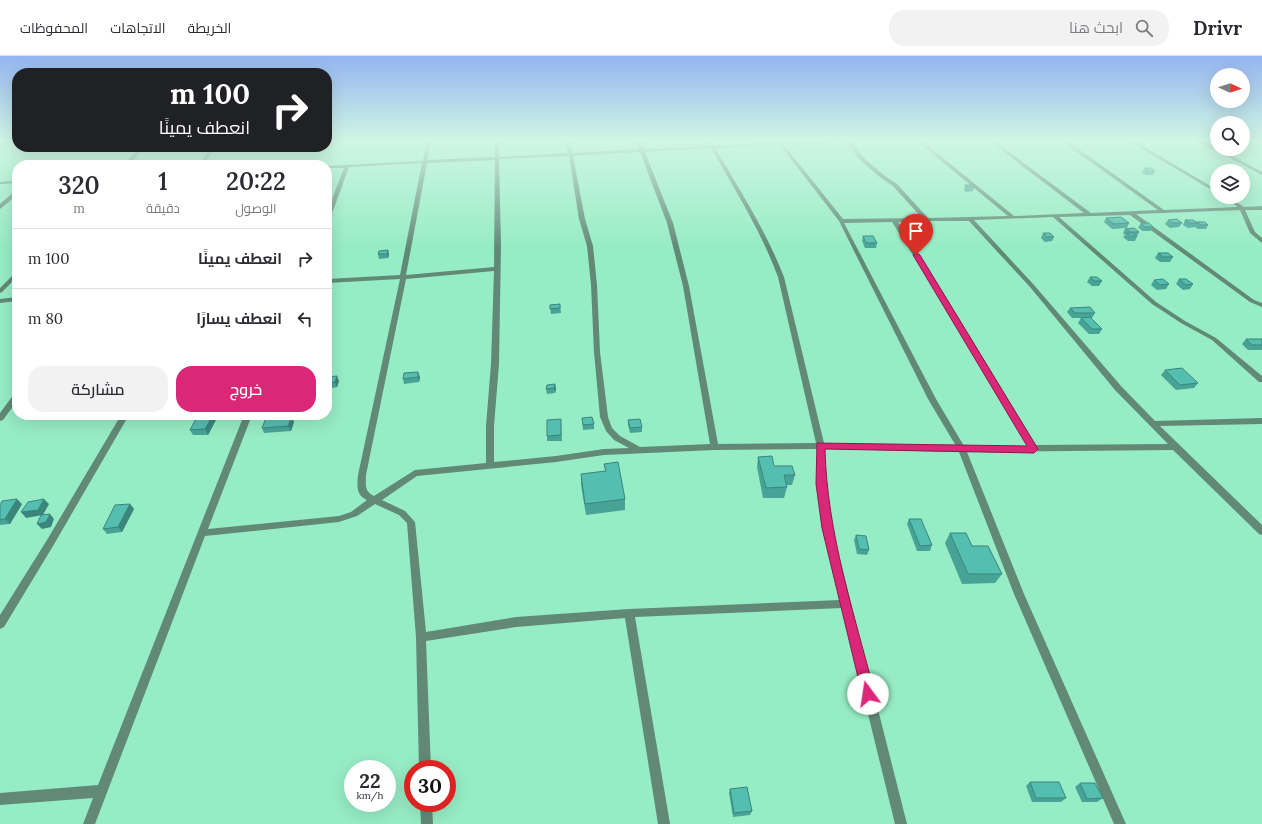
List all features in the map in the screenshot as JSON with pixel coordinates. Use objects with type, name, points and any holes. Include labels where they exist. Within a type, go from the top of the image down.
[{"type":"street","points":[[332,206],[343,176]]},
{"type":"street","points":[[421,176],[403,277],[362,475],[361,489],[366,496],[402,513],[411,522],[421,636],[425,760]]},
{"type":"street","points":[[490,466],[490,426],[495,364],[498,176]]},
{"type":"street","points":[[575,176],[582,219],[590,246],[594,285],[598,359],[604,417],[609,429],[617,438],[637,450]]},
{"type":"street","points":[[651,176],[670,223],[686,286],[714,447]]},
{"type":"street","points":[[729,176],[752,214],[771,251],[781,277],[821,446],[821,484],[827,528],[901,824]]},
{"type":"street","points":[[806,176],[841,221],[932,399],[962,449],[1019,594],[1120,824]]},
{"type":"street","points":[[882,176],[895,185],[927,220]]},
{"type":"street","points":[[962,176],[1012,217]]},
{"type":"street","points":[[1038,176],[1089,214]]},
{"type":"street","points":[[1112,176],[1162,211]]},
{"type":"street","points":[[1189,176],[1210,188]]},
{"type":"street","points":[[0,183],[12,182]]},
{"type":"street","points":[[0,206],[12,196]]},
{"type":"street","points":[[1236,204],[1242,208],[1248,224],[1262,241]]},
{"type":"street","points":[[841,221],[970,219],[1262,208]]},
{"type":"street","points":[[1131,213],[1252,301],[1262,305]]},
{"type":"street","points":[[1053,215],[1154,303],[1183,322],[1214,339],[1262,380]]},
{"type":"street","points":[[970,219],[1032,286],[1113,382],[1152,424],[1262,531]]},
{"type":"street","points":[[894,220],[946,302],[1034,449]]},
{"type":"street","points":[[332,281],[403,277],[497,268]]},
{"type":"street","points":[[0,291],[12,279]]},
{"type":"street","points":[[0,301],[12,300]]},
{"type":"street","points":[[0,418],[12,402]]},
{"type":"street","points":[[0,624],[50,543],[121,420]]},
{"type":"street","points":[[88,824],[246,420]]},
{"type":"street","points":[[1152,424],[1262,421]]},
{"type":"street","points":[[202,533],[339,519],[354,514],[414,473],[490,466],[604,452],[714,447],[821,446],[962,449],[1175,447]]},
{"type":"street","points":[[421,636],[516,622],[629,613],[845,604]]},
{"type":"street","points":[[629,613],[664,824]]},
{"type":"street","points":[[0,799],[102,791]]},
{"type":"street","points":[[426,812],[427,824]]},
{"type":"building","points":[[965,185],[972,185],[974,187],[968,187]]},
{"type":"building","points":[[1121,217],[1129,223],[1114,224],[1106,218]]},
{"type":"building","points":[[1177,219],[1182,223],[1172,223],[1168,220]]},
{"type":"building","points":[[1185,220],[1193,220],[1198,223],[1190,223]]},
{"type":"building","points":[[1197,222],[1205,222],[1208,225],[1201,225]]},
{"type":"building","points":[[1141,223],[1149,223],[1153,227],[1145,227]]},
{"type":"building","points":[[1134,228],[1139,232],[1131,232],[1125,229]]},
{"type":"building","points":[[1043,233],[1050,233],[1054,237],[1047,237]]},
{"type":"building","points":[[1126,233],[1132,233],[1137,236],[1131,236]]},
{"type":"building","points":[[863,236],[873,236],[877,243],[866,243]]},
{"type":"building","points":[[388,250],[387,254],[378,254],[379,251]]},
{"type":"building","points":[[1158,253],[1168,253],[1173,257],[1163,257]]},
{"type":"building","points":[[1090,277],[1097,277],[1102,281],[1094,281]]},
{"type":"building","points":[[1163,279],[1169,284],[1160,285],[1154,280]]},
{"type":"building","points":[[1179,279],[1186,279],[1193,284],[1186,285]]},
{"type":"building","points":[[560,304],[560,308],[550,309],[550,305]]},
{"type":"building","points":[[1090,307],[1095,313],[1075,313],[1070,308]]},
{"type":"building","points":[[1090,317],[1102,329],[1092,329],[1081,318]]},
{"type":"building","points":[[1246,339],[1262,339],[1262,345],[1252,345]]},
{"type":"building","points":[[1182,368],[1198,383],[1180,385],[1165,370]]},
{"type":"building","points":[[418,372],[418,377],[403,379],[404,373]]},
{"type":"building","points":[[332,376],[337,376],[335,382],[332,382]]},
{"type":"building","points":[[555,384],[554,388],[546,389],[547,385]]},
{"type":"building","points":[[592,417],[594,424],[583,425],[582,418]]},
{"type":"building","points":[[561,419],[561,435],[547,436],[547,420]]},
{"type":"building","points":[[640,419],[642,427],[630,428],[628,420]]},
{"type":"building","points":[[195,420],[210,420],[205,429],[190,430]]},
{"type":"building","points":[[265,420],[290,420],[288,426],[262,428]]},
{"type":"building","points":[[772,456],[774,466],[792,466],[795,475],[784,475],[787,487],[766,488],[758,457]]},
{"type":"building","points":[[618,462],[625,499],[585,504],[581,474],[606,471],[604,464]]},
{"type":"building","points":[[17,499],[5,519],[0,520],[0,505],[2,501]]},
{"type":"building","points":[[44,499],[38,510],[21,512],[28,502]]},
{"type":"building","points":[[130,504],[118,527],[103,529],[115,505]]},
{"type":"building","points":[[50,514],[46,522],[37,524],[41,515]]},
{"type":"building","points":[[909,519],[921,519],[932,545],[920,546]]},
{"type":"building","points":[[950,533],[966,533],[972,546],[988,546],[1002,574],[968,574]]},
{"type":"building","points":[[856,535],[866,536],[869,550],[859,549]]},
{"type":"building","points":[[1030,782],[1059,782],[1066,798],[1036,798]]},
{"type":"building","points":[[1080,783],[1095,783],[1103,798],[1087,799]]},
{"type":"building","points":[[747,787],[752,811],[734,813],[730,789]]},
{"type":"route","points":[[868,694],[827,528],[821,484],[821,446],[1034,449],[1011,414],[946,302],[916,255]]}]
